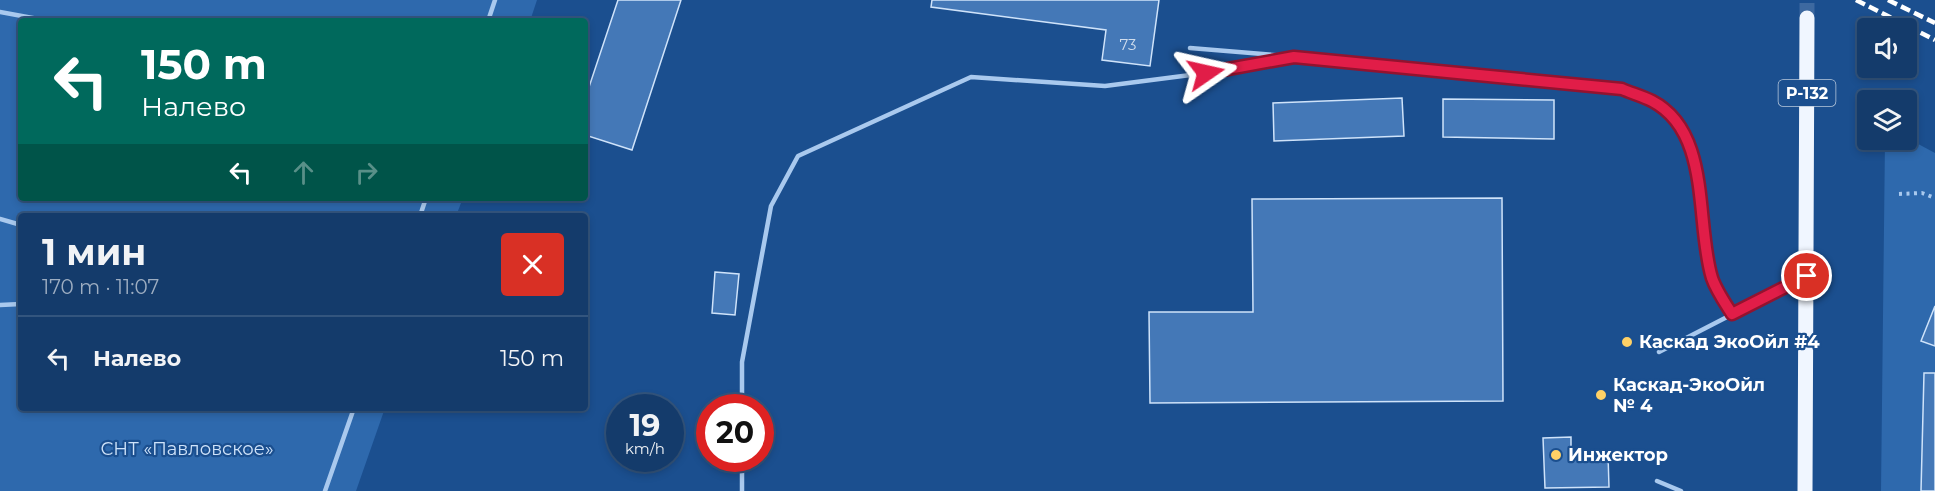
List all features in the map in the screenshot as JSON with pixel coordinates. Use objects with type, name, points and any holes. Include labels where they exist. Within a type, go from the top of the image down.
[{"type":"main road","name":"Р-132","points":[[1805,491],[1807,18]]},
{"type":"lane","points":[[489,18],[495,0]]},
{"type":"lane","points":[[0,12],[33,18]]},
{"type":"lane","points":[[1190,48],[1622,89],[1653,102],[1677,121],[1695,159],[1705,243],[1712,279],[1732,314]]},
{"type":"lane","points":[[742,394],[742,362],[771,206],[798,156],[970,77],[1105,86],[1206,73],[1294,57]]},
{"type":"lane","points":[[0,219],[18,224]]},
{"type":"lane","points":[[1659,352],[1807,276]]},
{"type":"lane","points":[[0,305],[18,304]]},
{"type":"lane","points":[[325,491],[353,411]]},
{"type":"lane","points":[[742,472],[742,491]]},
{"type":"lane","points":[[1657,481],[1681,491]]},
{"type":"path","points":[[1899,194],[1922,193],[1935,198]]},
{"type":"green space","name":"СНТ «Павловское»","points":[[0,0],[537,0],[531,18],[18,18],[18,201],[462,201],[457,213],[18,213],[18,411],[384,411],[356,491],[0,491]]},
{"type":"green space","points":[[1917,143],[1935,153],[1935,491],[1881,491],[1885,150],[1917,150]]},
{"type":"building","points":[[618,0],[681,0],[632,150],[588,136],[588,90]]},
{"type":"building","points":[[932,0],[1159,0],[1150,66],[1102,60],[1106,30],[931,7]]},
{"type":"building","points":[[1402,98],[1404,136],[1274,141],[1273,103]]},
{"type":"building","points":[[1443,99],[1554,100],[1554,139],[1443,137]]},
{"type":"building","points":[[1502,198],[1503,401],[1150,403],[1149,312],[1253,312],[1252,199]]},
{"type":"building","points":[[715,272],[739,274],[735,315],[712,313]]},
{"type":"building","points":[[1935,306],[1935,346],[1921,341]]},
{"type":"building","points":[[1924,373],[1935,373],[1935,491],[1921,491]]},
{"type":"building","points":[[1571,437],[1571,455],[1608,454],[1609,487],[1545,488],[1543,438]]},
{"type":"tunnel","points":[[1807,0],[1807,18]]},
{"type":"railway","points":[[1856,0],[1935,40]]},
{"type":"railway","points":[[1888,0],[1935,23]]},
{"type":"place","name":"Каскад ЭкоОйл #4","points":[[1627,342]]},
{"type":"place","name":"Каскад-ЭкоОйл № 4","points":[[1601,395]]},
{"type":"place","name":"Инжектор","points":[[1556,455]]},
{"type":"route","points":[[1206,73],[1294,57],[1622,89],[1653,102],[1677,121],[1695,159],[1705,243],[1712,279],[1732,314],[1807,276]]}]
